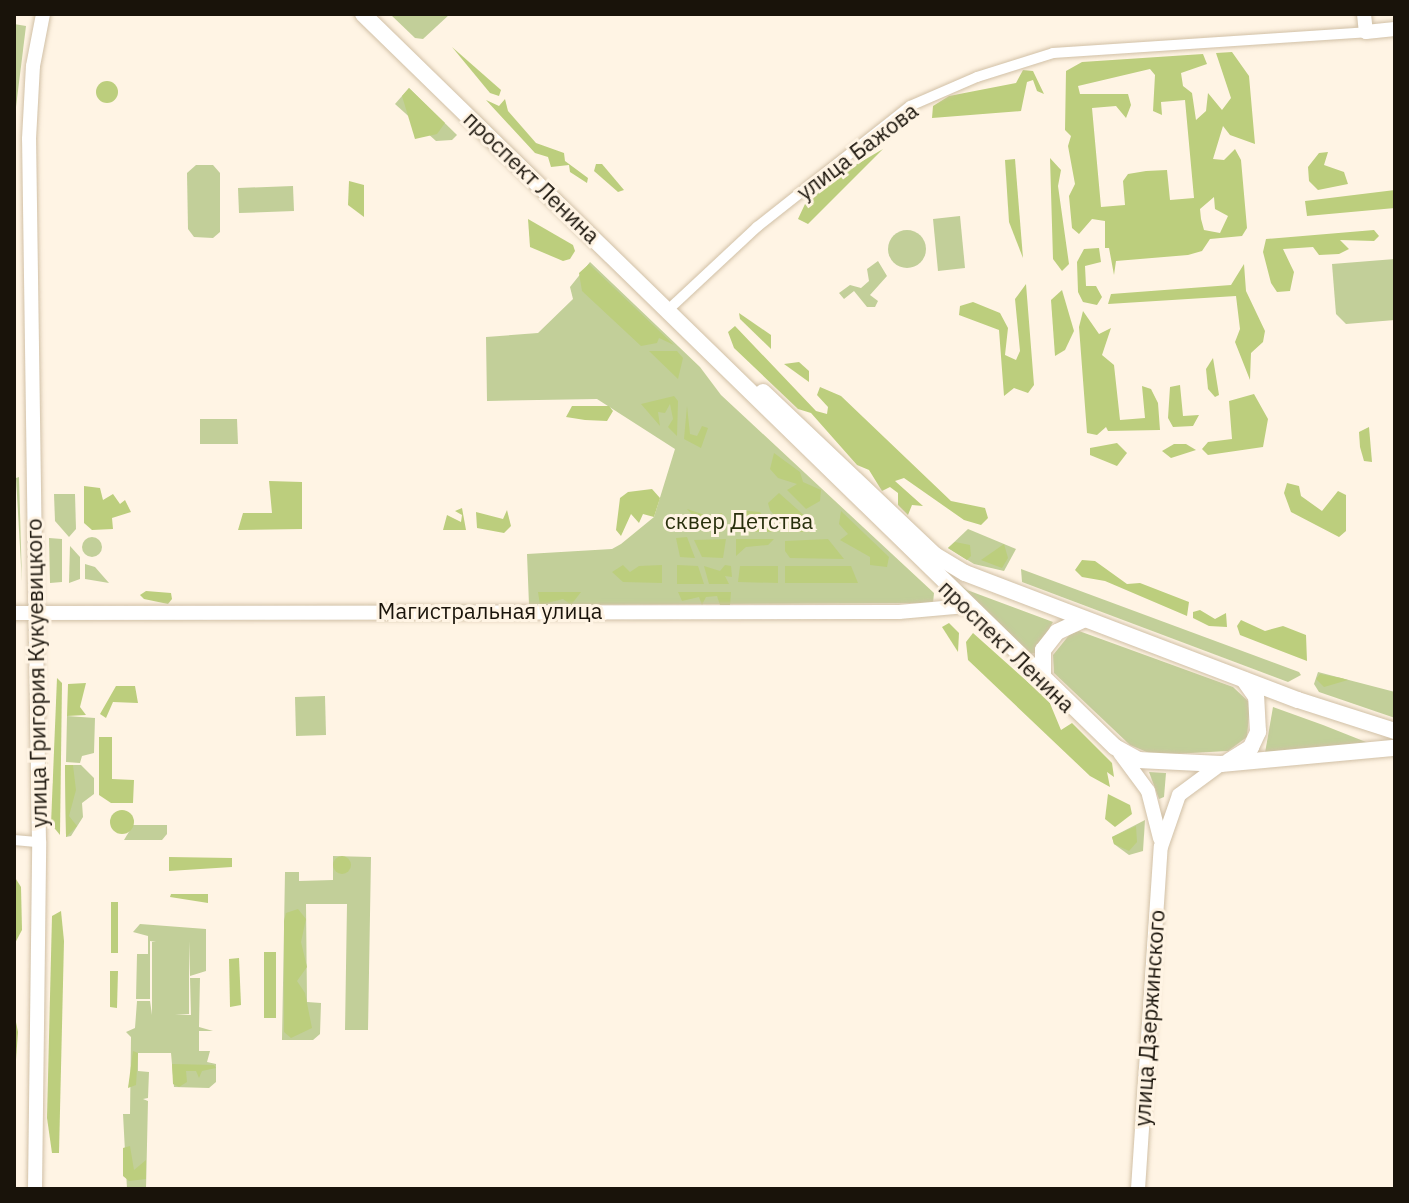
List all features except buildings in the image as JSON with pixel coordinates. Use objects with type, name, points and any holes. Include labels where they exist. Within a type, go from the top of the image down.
[{"type":"main road","name":"улица Григория Кукуевицкого","points":[[35,1189],[39,842],[29,139],[33,66],[43,14]]},
{"type":"main road","name":"проспект Ленина","points":[[363,14],[701,341],[710,356],[966,606],[1115,747],[1138,760],[1221,764],[1395,748]]},
{"type":"main road","points":[[1364,14],[1366,32]]},
{"type":"main road","name":"улица Бажова","points":[[1366,32],[1395,29]]},
{"type":"main road","name":"проспект Ленина","points":[[701,341],[717,349],[935,555],[1000,589],[1244,680],[1395,731]]},
{"type":"main road","name":"Магистральная улица","points":[[14,613],[899,612],[966,606]]},
{"type":"main road","points":[[1043,681],[1043,650],[1057,632],[1083,620]]},
{"type":"main road","points":[[1221,764],[1251,747],[1258,732],[1256,697],[1244,680]]},
{"type":"main road","name":"улица Дзержинского","points":[[1115,747],[1148,791],[1161,847]]},
{"type":"main road","name":"улица Дзержинского","points":[[1138,1189],[1161,847],[1179,795],[1221,764]]},
{"type":"street","name":"улица Бажова","points":[[668,310],[757,227],[910,106],[977,77],[1053,53],[1366,32]]},
{"type":"street","points":[[14,840],[39,842]]},
{"type":"green space","points":[[390,14],[450,14],[423,39],[415,38]]},
{"type":"green space","points":[[14,24],[26,26],[14,123]]},
{"type":"green space","points":[[452,47],[501,90],[499,96],[490,93]]},
{"type":"green space","points":[[1232,52],[1249,76],[1255,144],[1230,135],[1223,126],[1213,159],[1224,160],[1235,149],[1241,160],[1247,228],[1242,236],[1210,239],[1202,251],[1188,255],[1116,261],[1114,275],[1109,248],[1105,248],[1105,221],[1092,219],[1079,234],[1072,228],[1069,196],[1075,184],[1068,146],[1071,136],[1065,130],[1066,71],[1082,62],[1203,54],[1207,64],[1181,73],[1183,86],[1192,93],[1196,120],[1206,111],[1208,93],[1222,110],[1231,98],[1216,53]],"holes":[[[1150,69],[1155,75],[1153,111],[1162,115],[1161,102],[1185,100],[1194,198],[1170,200],[1167,170],[1146,171],[1128,174],[1123,181],[1125,205],[1101,207],[1092,108],[1116,106],[1126,118],[1131,105],[1128,94],[1080,94],[1078,86]],[[1214,197],[1215,209],[1228,216],[1220,233],[1204,230],[1201,219],[1200,209]]]},
{"type":"green space","points":[[1023,70],[1033,71],[1044,94],[1037,91],[1033,80],[1027,82],[1021,111],[932,118],[933,106],[949,96],[1016,83]]},
{"type":"green space","points":[[107,81],[118,92],[107,103],[96,92]]},
{"type":"green space","points":[[409,88],[457,135],[452,140],[436,141],[395,104]]},
{"type":"green space","points":[[409,88],[445,123],[437,134],[415,139],[402,96]]},
{"type":"green space","points":[[505,99],[508,111],[536,143],[564,153],[565,161],[588,178],[587,183],[570,172],[569,165],[551,167],[548,157],[535,153],[486,100],[499,106]]},
{"type":"green space","points":[[883,149],[808,224],[798,219],[805,204],[842,173]]},
{"type":"green space","points":[[1328,152],[1324,165],[1344,172],[1348,184],[1318,190],[1309,181],[1308,167],[1319,153]]},
{"type":"green space","points":[[1050,158],[1061,170],[1058,186],[1069,264],[1062,271],[1053,259]]},
{"type":"green space","points":[[1015,159],[1023,258],[1009,222],[1005,160]]},
{"type":"green space","points":[[596,164],[602,164],[624,190],[618,192],[594,171]]},
{"type":"green space","points":[[196,165],[213,165],[220,173],[220,232],[213,238],[194,237],[188,229],[187,173]]},
{"type":"green space","points":[[349,181],[364,185],[364,217],[348,205]]},
{"type":"green space","points":[[293,186],[294,211],[239,213],[238,188]]},
{"type":"green space","points":[[1395,190],[1395,208],[1307,216],[1305,201]]},
{"type":"green space","points":[[960,216],[965,268],[938,271],[933,219]]},
{"type":"green space","points":[[528,219],[573,245],[575,251],[570,259],[563,261],[530,247]]},
{"type":"green space","points":[[907,230],[920,236],[926,249],[920,262],[907,268],[894,262],[888,249],[894,236]]},
{"type":"green space","points":[[1374,230],[1379,236],[1374,241],[1340,240],[1349,249],[1339,254],[1319,255],[1313,247],[1283,249],[1294,272],[1290,291],[1277,292],[1271,283],[1263,252],[1266,239]]},
{"type":"green space","points":[[1099,248],[1101,262],[1085,266],[1086,286],[1096,286],[1102,297],[1097,305],[1083,302],[1078,292],[1077,262],[1084,249]]},
{"type":"green space","points":[[1395,259],[1395,320],[1346,324],[1336,314],[1332,264]]},
{"type":"green space","points":[[878,261],[887,276],[870,295],[878,301],[875,307],[867,307],[854,291],[844,299],[839,293],[850,285],[861,288],[869,281],[867,269]]},
{"type":"green space","name":"сквер Детства","points":[[590,262],[700,367],[721,395],[934,593],[933,603],[529,605],[527,554],[612,549],[621,544],[654,517],[675,449],[597,399],[487,401],[486,337],[538,333],[573,299],[570,287]]},
{"type":"green space","points":[[589,264],[674,345],[659,338],[657,343],[641,346],[582,291],[579,273]]},
{"type":"green space","points":[[1244,264],[1246,291],[1265,331],[1263,342],[1251,353],[1250,380],[1235,342],[1240,329],[1236,296],[1108,304],[1111,294],[1231,285]]},
{"type":"green space","points":[[1026,284],[1034,385],[1028,393],[1014,388],[1004,396],[999,330],[959,315],[960,306],[973,302],[1000,313],[1008,328],[1005,355],[1016,360],[1020,351],[1015,299]]},
{"type":"green space","points":[[1062,290],[1074,331],[1065,350],[1055,356],[1051,300]]},
{"type":"green space","points":[[1083,311],[1099,334],[1111,328],[1102,355],[1114,365],[1120,420],[1145,418],[1142,386],[1151,389],[1158,403],[1160,430],[1108,431],[1106,427],[1097,435],[1087,433],[1079,327]]},
{"type":"green space","points":[[739,313],[771,335],[771,349],[740,319]]},
{"type":"green space","points":[[735,326],[816,411],[827,414],[828,407],[817,395],[820,387],[841,396],[951,501],[985,508],[988,518],[981,525],[964,520],[904,478],[895,481],[923,506],[912,505],[908,515],[898,505],[898,493],[890,487],[882,491],[869,470],[857,465],[811,413],[798,409],[734,348],[728,332]]},
{"type":"green space","points":[[649,351],[677,351],[683,358],[678,379]]},
{"type":"green space","points":[[1213,358],[1219,395],[1215,397],[1208,389],[1206,369]]},
{"type":"green space","points":[[799,362],[809,371],[809,382],[784,364]]},
{"type":"green space","points":[[1180,385],[1183,416],[1199,415],[1193,426],[1173,427],[1168,418],[1170,387]]},
{"type":"green space","points":[[1254,394],[1268,419],[1263,447],[1208,455],[1202,449],[1208,442],[1232,439],[1229,401]]},
{"type":"green space","points":[[674,396],[678,401],[677,436],[668,427],[673,419],[670,404],[665,413],[658,412],[660,426],[641,404]]},
{"type":"green space","points":[[572,406],[609,406],[613,411],[607,421],[566,417]]},
{"type":"green space","points":[[687,406],[690,434],[697,436],[702,426],[708,428],[701,448],[684,439]]},
{"type":"green space","points":[[200,419],[237,419],[238,444],[200,444]]},
{"type":"green space","points":[[1369,427],[1372,462],[1364,461],[1360,447],[1359,432]]},
{"type":"green space","points":[[1117,443],[1127,453],[1117,466],[1090,455],[1090,448]]},
{"type":"green space","points":[[1174,444],[1186,444],[1196,450],[1171,458],[1162,451]]},
{"type":"green space","points":[[774,453],[800,472],[803,482],[821,490],[820,501],[806,509],[787,490],[797,484],[778,478],[770,469]]},
{"type":"green space","points":[[19,477],[22,582],[16,478]]},
{"type":"green space","points":[[269,481],[302,482],[302,529],[238,530],[243,513],[272,513]]},
{"type":"green space","points":[[1287,483],[1299,486],[1301,496],[1322,511],[1338,491],[1346,495],[1346,531],[1339,537],[1291,512],[1284,493]]},
{"type":"green space","points":[[84,486],[100,488],[103,500],[113,494],[120,504],[125,500],[131,512],[112,518],[113,529],[92,530],[84,523]]},
{"type":"green space","points":[[652,489],[660,498],[654,517],[643,514],[639,523],[631,514],[621,536],[616,530],[620,498],[628,492]]},
{"type":"green space","points":[[779,493],[815,525],[808,532],[787,532],[770,510],[768,503]]},
{"type":"green space","points":[[54,494],[75,494],[76,529],[69,537],[55,521]]},
{"type":"green space","points":[[462,508],[466,530],[443,530],[447,515],[461,522],[462,515],[455,511]]},
{"type":"green space","points":[[687,509],[708,516],[722,513],[724,531],[709,525],[708,532]]},
{"type":"green space","points":[[507,510],[511,526],[504,533],[477,528],[476,512],[503,519]]},
{"type":"green space","points":[[736,510],[760,512],[775,532],[737,531]]},
{"type":"green space","points":[[841,511],[889,557],[887,567],[870,565],[870,557],[840,540],[848,534],[839,524]]},
{"type":"green space","points":[[968,529],[1016,549],[1004,571],[974,564],[948,548]]},
{"type":"green space","points":[[92,537],[99,540],[102,547],[99,554],[92,557],[85,554],[82,547],[85,540]]},
{"type":"green space","points":[[687,537],[695,558],[680,557],[676,538]]},
{"type":"green space","points":[[49,538],[62,539],[62,582],[50,583]]},
{"type":"green space","points":[[726,539],[723,558],[702,557],[694,540]]},
{"type":"green space","points":[[736,539],[774,539],[768,545],[746,547],[736,556]]},
{"type":"green space","points":[[828,539],[844,559],[790,558],[785,551],[785,541]]},
{"type":"green space","points":[[955,542],[970,545],[971,556],[967,560],[948,548]]},
{"type":"green space","points":[[1004,544],[1008,558],[1002,568],[981,560]]},
{"type":"green space","points":[[70,546],[80,557],[80,579],[69,583]]},
{"type":"green space","points":[[1082,560],[1095,561],[1127,584],[1140,583],[1189,602],[1187,616],[1105,581],[1082,577],[1075,570]]},
{"type":"green space","points":[[85,564],[95,567],[109,583],[85,579]]},
{"type":"green space","points":[[623,565],[630,572],[639,566],[662,565],[662,583],[623,582],[612,572]]},
{"type":"green space","points":[[677,565],[698,566],[704,584],[677,584]]},
{"type":"green space","points":[[725,565],[731,566],[732,577],[725,576],[729,584],[709,584],[704,566],[720,571]]},
{"type":"green space","points":[[740,566],[778,566],[778,583],[738,582]]},
{"type":"green space","points":[[785,566],[851,566],[858,583],[785,583]]},
{"type":"green space","points":[[937,568],[967,590],[1053,622],[1035,653],[1028,654]]},
{"type":"green space","points":[[1021,569],[1301,675],[1288,682],[1022,582]]},
{"type":"green space","points":[[146,591],[171,593],[172,599],[168,604],[144,599],[140,595]]},
{"type":"green space","points":[[538,592],[581,592],[571,605],[563,599],[540,605]]},
{"type":"green space","points":[[678,592],[731,592],[730,605],[720,605],[717,596],[706,597],[702,605],[699,597],[682,601]]},
{"type":"green space","points":[[1200,610],[1215,619],[1226,613],[1227,627],[1209,626],[1193,618],[1193,612]]},
{"type":"green space","points":[[1241,620],[1265,631],[1283,626],[1306,635],[1307,661],[1240,635],[1237,626]]},
{"type":"green space","points":[[949,623],[959,633],[958,652],[942,627]]},
{"type":"green space","points":[[1079,631],[1233,687],[1250,703],[1247,737],[1228,751],[1154,755],[1130,745],[1054,673],[1053,655],[1070,634]]},
{"type":"green space","points":[[973,633],[1049,701],[1061,730],[1072,723],[1112,763],[1114,777],[1107,772],[1110,787],[1090,776],[968,660],[966,642]]},
{"type":"green space","points":[[1318,672],[1395,692],[1395,718],[1319,692],[1314,684]]},
{"type":"green space","points":[[1320,674],[1348,680],[1324,687],[1316,679]]},
{"type":"green space","points":[[57,678],[62,683],[60,835],[51,824]]},
{"type":"green space","points":[[86,683],[80,707],[86,715],[67,716],[68,684]]},
{"type":"green space","points":[[116,686],[135,686],[138,703],[113,702],[106,718],[100,714]]},
{"type":"green space","points":[[325,696],[326,735],[296,736],[295,697]]},
{"type":"green space","points":[[1273,707],[1323,725],[1371,744],[1265,753]]},
{"type":"green space","points":[[67,716],[95,718],[94,753],[82,756],[80,763],[66,762]]},
{"type":"green space","points":[[99,737],[112,737],[112,779],[134,780],[133,803],[111,803],[99,795]]},
{"type":"green space","points":[[65,765],[81,765],[94,778],[94,794],[82,803],[83,817],[71,836],[66,837]]},
{"type":"green space","points":[[65,765],[73,765],[76,790],[69,816],[77,826],[66,837]]},
{"type":"green space","points":[[1149,772],[1166,773],[1164,797],[1159,799]]},
{"type":"green space","points":[[1108,794],[1130,805],[1132,814],[1115,827],[1105,819]]},
{"type":"green space","points":[[122,810],[131,813],[134,822],[131,831],[122,834],[113,831],[110,822],[113,813]]},
{"type":"green space","points":[[1145,820],[1143,851],[1129,855],[1114,844],[1112,837]]},
{"type":"green space","points":[[133,825],[167,825],[167,834],[162,840],[124,840]]},
{"type":"green space","points":[[1136,826],[1137,842],[1129,851],[1114,844],[1112,837]]},
{"type":"green space","points":[[333,856],[371,857],[368,1030],[345,1030],[347,904],[306,904],[307,1002],[321,1003],[320,1034],[313,1040],[282,1040],[285,872],[299,872],[299,881],[333,880]]},
{"type":"green space","points":[[342,856],[351,865],[342,874],[333,865]]},
{"type":"green space","points":[[169,857],[232,858],[232,867],[169,871]]},
{"type":"green space","points":[[14,876],[21,887],[22,930],[14,945]]},
{"type":"green space","points":[[171,894],[208,894],[208,903],[170,897]]},
{"type":"green space","points":[[111,902],[118,902],[118,953],[111,953]]},
{"type":"green space","points":[[298,909],[306,919],[301,942],[307,967],[297,981],[305,993],[312,1028],[291,1038],[284,1032],[284,921],[286,913]]},
{"type":"green space","points":[[61,911],[64,941],[59,1153],[52,1153],[47,1118],[52,916]]},
{"type":"green space","points":[[140,924],[206,929],[206,971],[190,976],[189,941],[189,1014],[175,1015],[191,1015],[190,978],[200,978],[199,1027],[213,1031],[199,1031],[199,1051],[210,1051],[207,1062],[216,1064],[216,1082],[209,1088],[174,1087],[171,1053],[138,1053],[138,1071],[149,1072],[148,1098],[143,1099],[148,1101],[146,1189],[127,1189],[123,1114],[130,1114],[131,1037],[126,1032],[135,1028],[137,1001],[150,1001],[152,1015],[152,942],[156,942],[150,941],[150,999],[136,999],[137,954],[148,954],[148,936],[133,932]]},
{"type":"green space","points":[[264,952],[276,952],[276,1018],[264,1018]]},
{"type":"green space","points":[[239,958],[241,1005],[230,1007],[229,959]]},
{"type":"green space","points":[[110,971],[118,971],[117,1008],[110,1007]]},
{"type":"green space","points":[[14,1012],[18,1032],[14,1087]]},
{"type":"green space","points":[[133,1051],[138,1053],[136,1085],[128,1088]]},
{"type":"green space","points":[[172,1064],[214,1065],[216,1068],[202,1071],[199,1078],[196,1071],[186,1071],[187,1082],[179,1087],[173,1084]]},
{"type":"green space","points":[[130,1146],[134,1170],[146,1160],[146,1179],[129,1181],[123,1176],[123,1148]]}]
